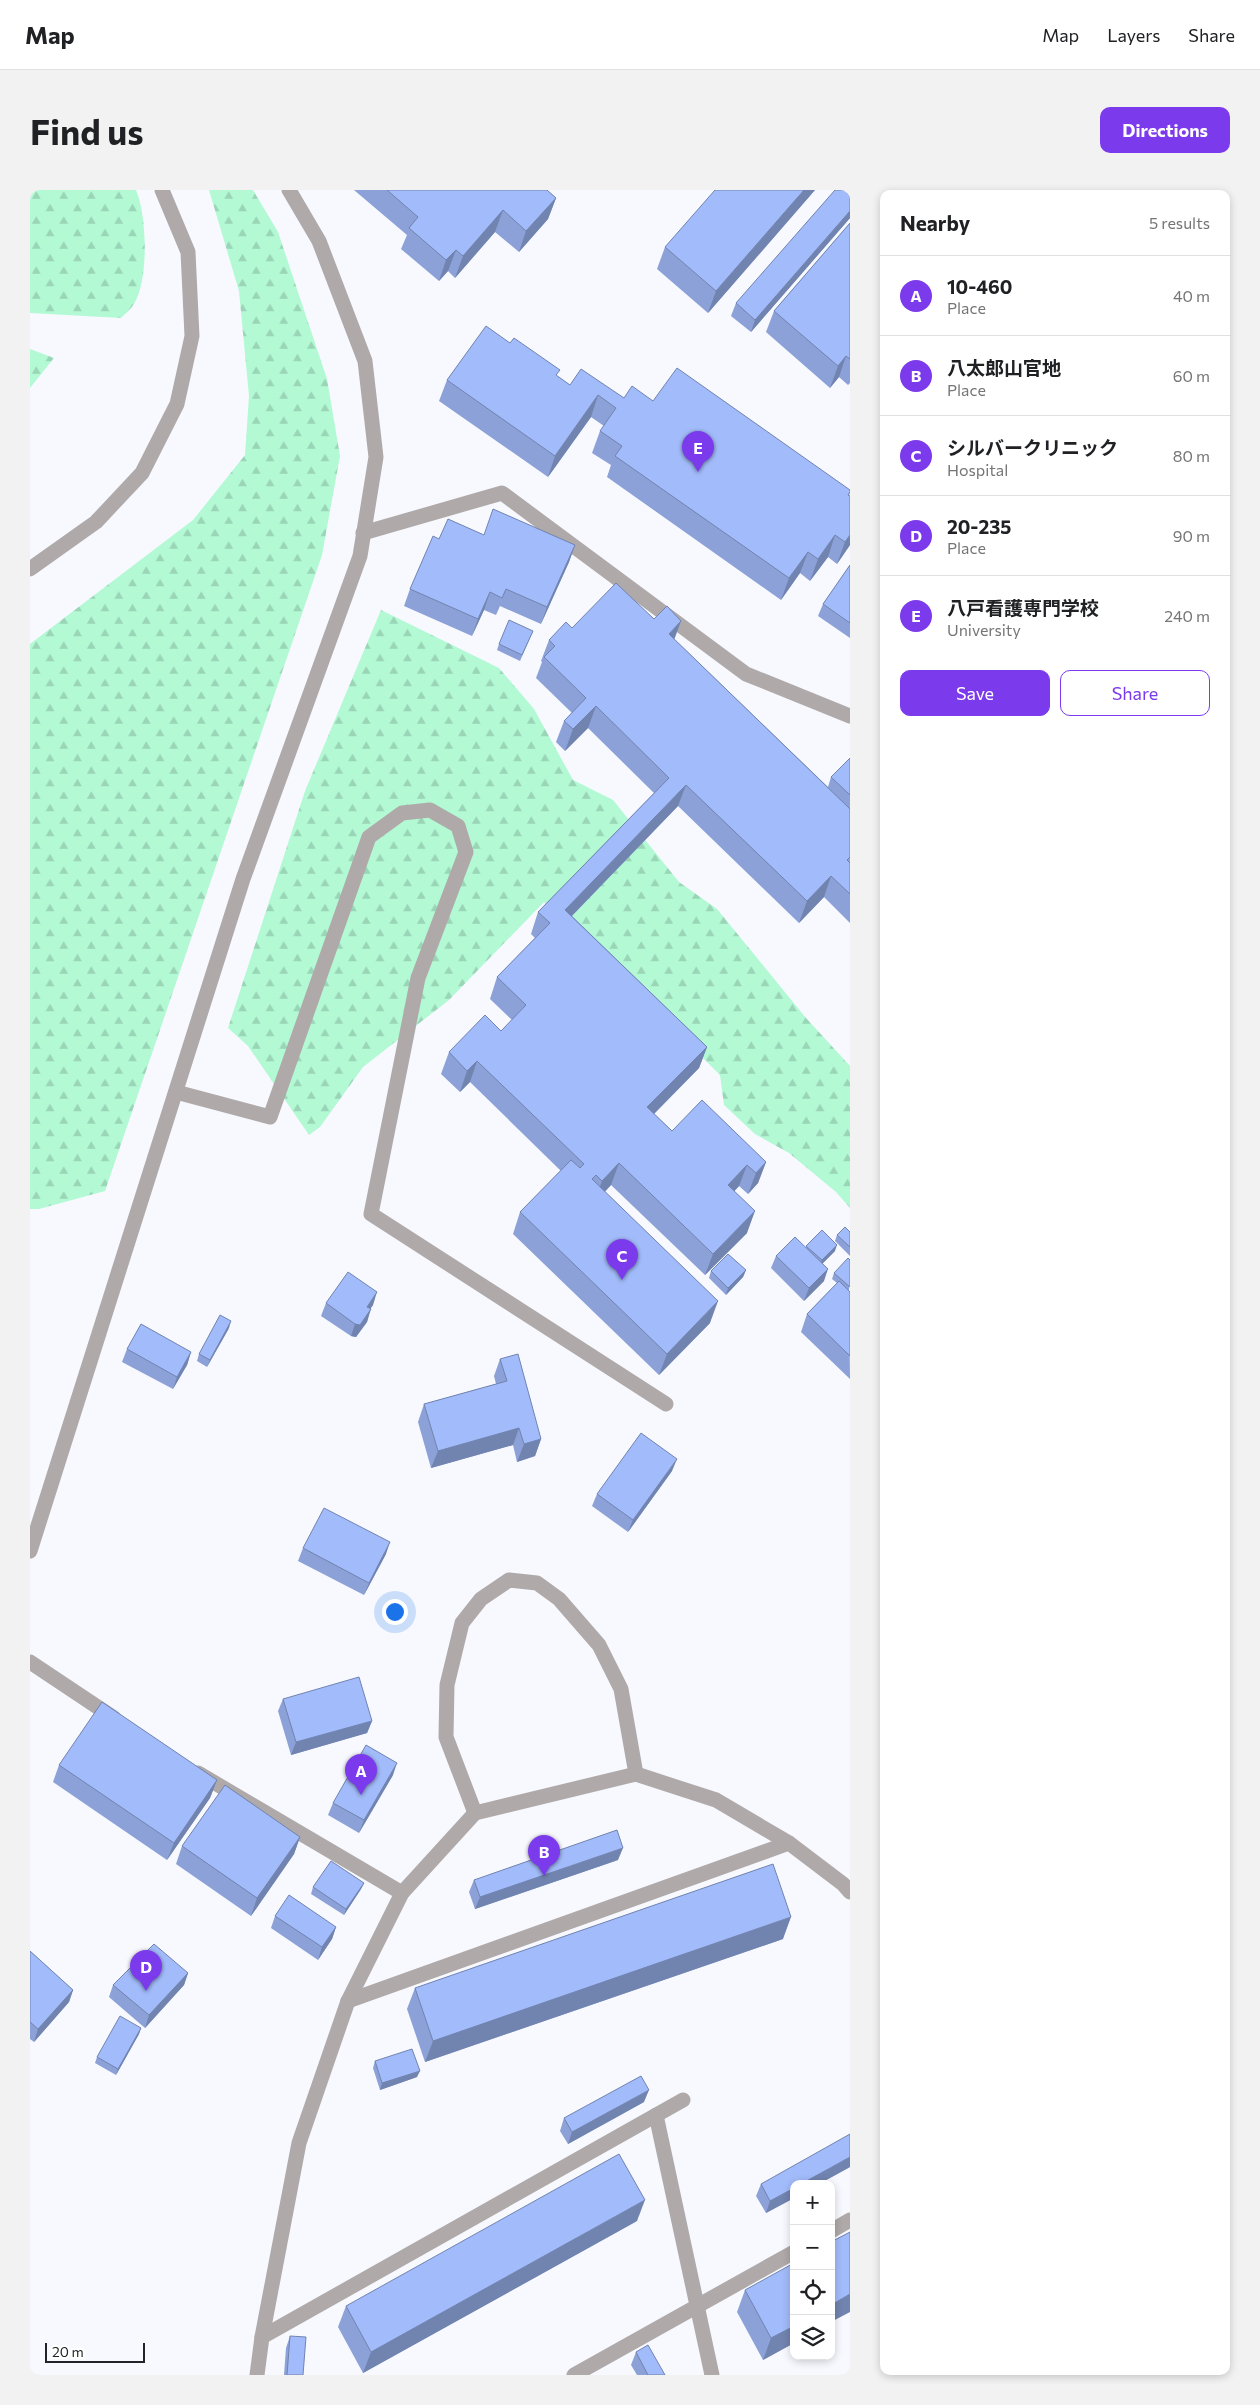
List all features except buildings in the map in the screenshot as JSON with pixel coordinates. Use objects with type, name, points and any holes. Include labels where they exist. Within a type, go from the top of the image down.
[{"type":"street","points":[[30,569],[96,522],[142,473],[177,404],[192,336],[188,252],[162,190]]},
{"type":"street","points":[[30,1551],[243,879],[360,556],[376,457],[365,361],[319,240],[289,190]]},
{"type":"street","points":[[363,533],[502,493],[746,674],[850,716]]},
{"type":"street","points":[[176,1092],[270,1117],[369,837],[402,813],[430,810],[458,826],[466,852],[418,978],[371,1214],[666,1404]]},
{"type":"street","points":[[474,1813],[446,1737],[447,1685],[462,1624],[481,1599],[509,1580],[537,1583],[559,1599],[599,1645],[622,1689],[636,1774]]},
{"type":"street","points":[[30,1662],[130,1728]]},
{"type":"street","points":[[188,1766],[221,1788],[402,1893]]},
{"type":"street","points":[[257,2375],[262,2337],[299,2143],[348,2001],[402,1893],[474,1813],[636,1774],[716,1800],[789,1843],[843,1884],[850,1892]]},
{"type":"street","points":[[348,2001],[789,1843]]},
{"type":"street","points":[[262,2337],[683,2100]]},
{"type":"street","points":[[656,2115],[712,2375]]},
{"type":"street","points":[[835,2229],[850,2220]]},
{"type":"street","points":[[574,2375],[790,2254]]},
{"type":"green space","points":[[30,190],[136,190],[140,201],[144,231],[144,264],[139,293],[133,306],[121,318],[30,313]]},
{"type":"green space","points":[[209,190],[253,190],[278,232],[327,379],[340,456],[322,555],[105,1191],[39,1209],[30,1209],[30,644],[193,520],[245,455],[249,396],[239,291]]},
{"type":"green space","points":[[30,349],[54,358],[30,388]]},
{"type":"green space","points":[[381,610],[499,668],[534,709],[573,780],[613,800],[679,882],[717,909],[806,1018],[850,1066],[850,1208],[836,1192],[789,1153],[755,1134],[724,1105],[720,1075],[595,950],[544,902],[449,1000],[363,1067],[320,1127],[309,1135],[248,1046],[228,1028],[305,791]]},
{"type":"place","name":"八戸看護専門学校","points":[[698,472]]},
{"type":"place","name":"シルバークリニック","points":[[622,1280]]},
{"type":"place","name":"10-460","points":[[361,1795]]},
{"type":"place","name":"八太郎山官地","points":[[544,1876]]},
{"type":"place","name":"20-235","points":[[146,1991]]}]
